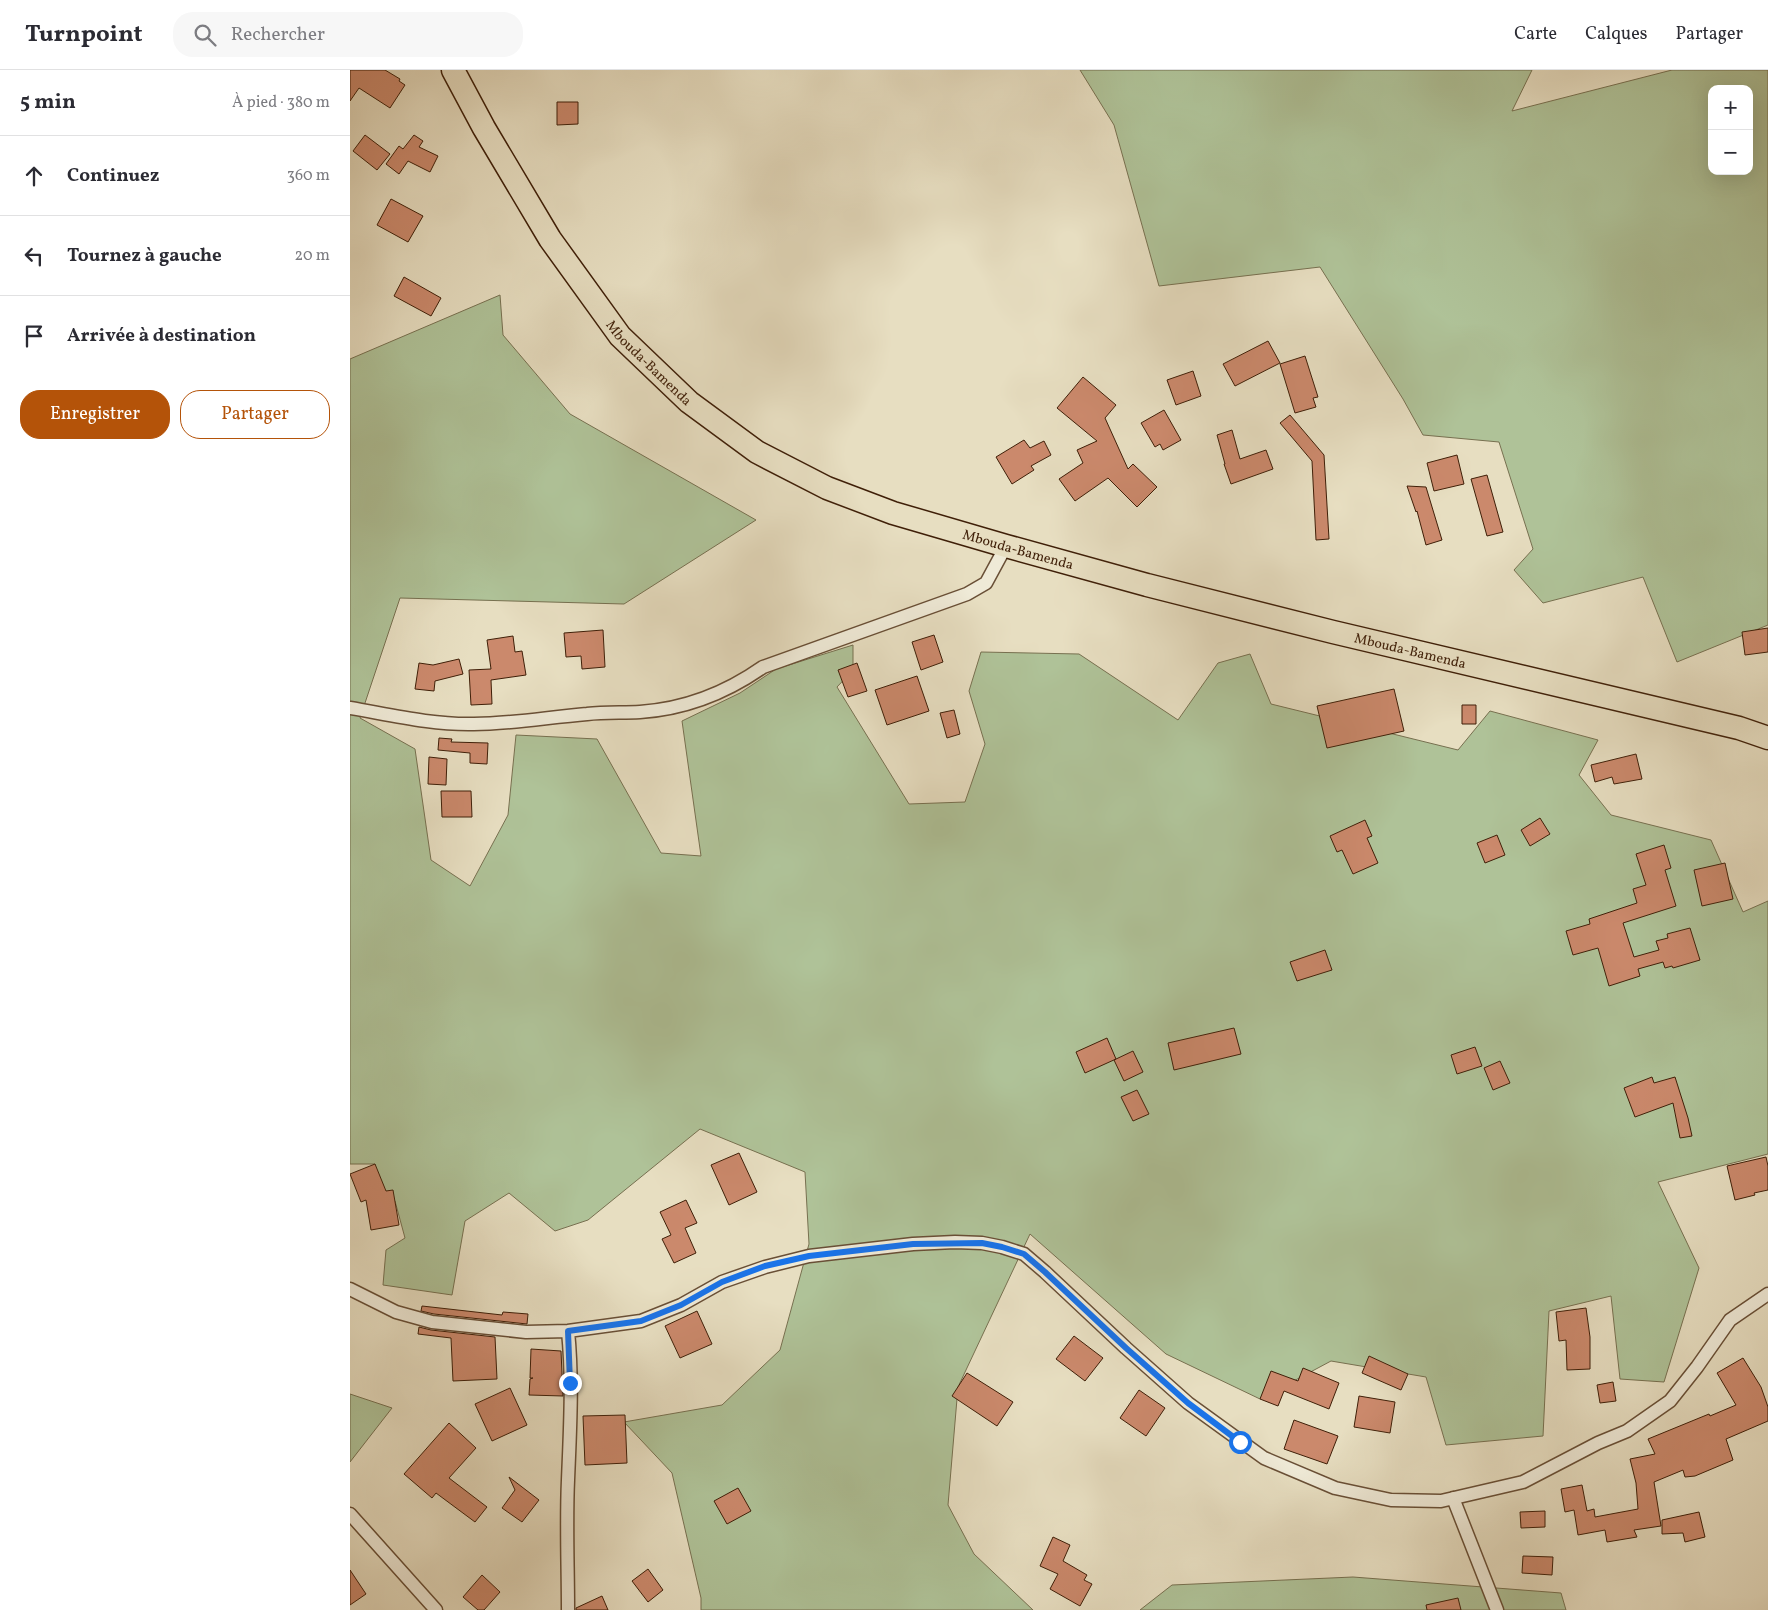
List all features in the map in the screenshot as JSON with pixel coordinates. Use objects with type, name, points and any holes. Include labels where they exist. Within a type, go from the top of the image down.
[{"type":"highway","name":"Mbouda-Bamenda","points":[[453,70],[484,128],[550,239],[620,336],[689,402],[758,452],[827,488],[893,512],[1147,585],[1333,632],[1738,728],[1768,738]]},
{"type":"street","points":[[350,708],[424,722],[474,724],[594,713],[640,712],[683,706],[722,692],[743,682],[763,668],[967,594],[986,583],[1006,546]]},
{"type":"street","points":[[350,1289],[396,1312],[432,1322],[526,1332],[568,1331],[641,1321],[681,1305],[722,1282],[765,1266],[809,1256],[913,1244],[982,1243],[1024,1254],[1188,1403],[1264,1458],[1335,1488],[1391,1500],[1441,1501],[1524,1482],[1598,1443],[1627,1431],[1670,1402],[1698,1367],[1730,1320],[1768,1294]]},
{"type":"street","points":[[568,1331],[570,1357],[568,1610]]},
{"type":"street","points":[[1453,1498],[1497,1610]]},
{"type":"street","points":[[350,1514],[436,1610]]},
{"type":"green space","points":[[1080,70],[1532,70],[1512,111],[1672,70],[1768,70],[1768,625],[1677,662],[1643,577],[1543,603],[1514,570],[1533,549],[1499,442],[1423,435],[1403,399],[1320,267],[1159,286],[1114,125]]},
{"type":"green space","points":[[500,295],[503,335],[570,414],[756,520],[624,604],[400,598],[360,718],[415,749],[431,860],[470,886],[508,815],[516,735],[597,739],[661,853],[701,856],[682,721],[740,693],[776,669],[853,645],[853,670],[837,687],[909,804],[965,802],[985,744],[969,691],[981,652],[1079,654],[1178,720],[1218,663],[1250,654],[1271,704],[1458,750],[1490,711],[1598,740],[1579,775],[1611,815],[1711,840],[1743,912],[1768,901],[1768,1154],[1658,1182],[1699,1268],[1664,1382],[1620,1379],[1611,1296],[1549,1311],[1543,1436],[1446,1445],[1426,1377],[1331,1361],[1260,1399],[1166,1354],[1030,1234],[958,1387],[948,1505],[974,1554],[1033,1610],[701,1610],[701,1598],[672,1473],[624,1422],[722,1405],[780,1350],[809,1244],[805,1172],[700,1129],[588,1220],[555,1231],[509,1193],[465,1221],[452,1295],[383,1285],[386,1250],[405,1238],[395,1201],[379,1203],[375,1164],[350,1164],[350,359]]},
{"type":"green space","points":[[350,1394],[392,1408],[350,1462]]},
{"type":"green space","points":[[1353,1577],[1561,1593],[1566,1610],[1140,1610],[1172,1585]]},
{"type":"building","points":[[350,70],[385,70],[400,79],[399,81],[405,85],[390,108],[359,88],[350,101]]},
{"type":"building","points":[[557,102],[578,102],[578,124],[557,125]]},
{"type":"building","points":[[365,135],[390,154],[377,170],[353,151]]},
{"type":"building","points":[[414,135],[423,141],[419,147],[438,156],[430,172],[408,161],[399,174],[386,164],[399,146],[403,149]]},
{"type":"building","points":[[391,199],[423,216],[408,242],[377,225]]},
{"type":"building","points":[[404,277],[441,298],[431,316],[394,296]]},
{"type":"building","points":[[1268,341],[1280,363],[1235,386],[1223,364]]},
{"type":"building","points":[[1305,356],[1318,397],[1313,398],[1316,407],[1295,413],[1280,364]]},
{"type":"building","points":[[1193,371],[1201,396],[1176,405],[1167,380]]},
{"type":"building","points":[[1083,377],[1116,405],[1105,418],[1128,469],[1133,464],[1157,487],[1137,507],[1108,478],[1075,501],[1059,479],[1083,463],[1077,450],[1097,441],[1057,408]]},
{"type":"building","points":[[1164,410],[1181,440],[1163,450],[1160,444],[1155,447],[1141,423]]},
{"type":"building","points":[[1290,415],[1324,455],[1329,539],[1316,540],[1312,461],[1280,423]]},
{"type":"building","points":[[1232,430],[1240,459],[1266,450],[1273,469],[1231,484],[1217,435]]},
{"type":"building","points":[[1024,440],[1030,448],[1044,441],[1051,455],[1031,466],[1034,470],[1012,484],[996,457]]},
{"type":"building","points":[[1457,455],[1464,484],[1434,491],[1427,463]]},
{"type":"building","points":[[1487,475],[1503,532],[1487,536],[1471,479]]},
{"type":"building","points":[[1407,486],[1426,487],[1442,540],[1426,545],[1417,511]]},
{"type":"building","points":[[1768,628],[1768,652],[1745,655],[1742,632]]},
{"type":"building","points":[[603,630],[605,667],[582,669],[581,656],[566,657],[564,633]]},
{"type":"building","points":[[934,635],[943,662],[921,670],[912,642]]},
{"type":"building","points":[[513,636],[515,652],[522,651],[526,675],[491,680],[492,704],[471,705],[469,670],[491,669],[487,640]]},
{"type":"building","points":[[459,659],[463,674],[435,681],[434,691],[415,689],[419,663],[433,665]]},
{"type":"building","points":[[857,663],[867,691],[848,697],[838,670]]},
{"type":"building","points":[[917,676],[929,711],[887,725],[875,690]]},
{"type":"building","points":[[1394,689],[1404,731],[1327,748],[1317,706]]},
{"type":"building","points":[[1462,705],[1476,705],[1476,724],[1462,724]]},
{"type":"building","points":[[954,710],[960,734],[947,738],[940,713]]},
{"type":"building","points":[[439,738],[452,739],[451,742],[488,743],[487,764],[470,763],[470,753],[438,750]]},
{"type":"building","points":[[1636,754],[1642,779],[1614,784],[1612,777],[1595,782],[1591,765]]},
{"type":"building","points":[[429,757],[447,759],[446,785],[428,784]]},
{"type":"building","points":[[441,791],[471,791],[472,817],[442,817]]},
{"type":"building","points":[[1540,818],[1550,834],[1530,846],[1521,830]]},
{"type":"building","points":[[1365,820],[1372,836],[1367,838],[1378,863],[1353,874],[1342,850],[1337,852],[1330,836]]},
{"type":"building","points":[[1497,835],[1505,855],[1485,863],[1477,843]]},
{"type":"building","points":[[1664,845],[1671,868],[1665,870],[1676,906],[1623,923],[1634,957],[1659,950],[1656,941],[1668,938],[1667,934],[1690,928],[1700,960],[1673,968],[1672,966],[1665,968],[1663,962],[1638,969],[1640,976],[1609,986],[1598,948],[1573,955],[1566,931],[1590,924],[1589,919],[1637,903],[1633,889],[1646,885],[1636,854]]},
{"type":"building","points":[[1725,863],[1733,899],[1702,906],[1694,870]]},
{"type":"building","points":[[1325,950],[1332,970],[1297,981],[1290,962]]},
{"type":"building","points":[[1234,1028],[1241,1054],[1174,1070],[1168,1043]]},
{"type":"building","points":[[1107,1038],[1116,1059],[1085,1073],[1076,1052]]},
{"type":"building","points":[[1475,1047],[1482,1066],[1457,1074],[1451,1055]]},
{"type":"building","points":[[1133,1051],[1143,1072],[1124,1081],[1114,1060]]},
{"type":"building","points":[[1500,1061],[1510,1083],[1493,1090],[1484,1068]]},
{"type":"building","points":[[1652,1077],[1654,1083],[1675,1077],[1692,1136],[1680,1138],[1673,1103],[1635,1117],[1624,1088]]},
{"type":"building","points":[[1137,1090],[1149,1114],[1133,1121],[1121,1097]]},
{"type":"building","points":[[739,1153],[757,1192],[729,1205],[711,1165]]},
{"type":"building","points":[[1766,1157],[1768,1190],[1735,1200],[1727,1166]]},
{"type":"building","points":[[375,1164],[386,1191],[393,1190],[399,1225],[371,1230],[366,1200],[361,1202],[350,1174]]},
{"type":"building","points":[[686,1200],[697,1223],[685,1228],[696,1253],[674,1263],[662,1239],[671,1235],[660,1212]]},
{"type":"building","points":[[422,1306],[502,1315],[503,1312],[528,1314],[527,1324],[434,1314],[421,1311]]},
{"type":"building","points":[[1586,1308],[1590,1337],[1590,1369],[1567,1370],[1566,1340],[1559,1341],[1556,1312]]},
{"type":"building","points":[[697,1311],[712,1344],[680,1358],[665,1326]]},
{"type":"building","points":[[419,1327],[495,1337],[497,1379],[453,1381],[451,1338],[418,1334]]},
{"type":"building","points":[[1074,1336],[1103,1358],[1085,1381],[1056,1359]]},
{"type":"building","points":[[531,1349],[561,1351],[563,1396],[529,1395],[530,1379],[533,1378],[530,1378]]},
{"type":"building","points":[[1369,1356],[1408,1374],[1401,1390],[1362,1373]]},
{"type":"building","points":[[1743,1358],[1761,1387],[1768,1407],[1768,1421],[1726,1439],[1733,1460],[1695,1476],[1685,1477],[1683,1470],[1654,1482],[1661,1526],[1634,1530],[1637,1537],[1607,1542],[1605,1530],[1578,1535],[1574,1510],[1565,1512],[1561,1489],[1582,1485],[1587,1511],[1594,1509],[1595,1517],[1638,1509],[1636,1483],[1630,1459],[1655,1454],[1648,1439],[1736,1405],[1717,1373]]},
{"type":"building","points":[[1303,1368],[1339,1383],[1329,1409],[1284,1391],[1278,1406],[1260,1399],[1271,1371],[1298,1381]]},
{"type":"building","points":[[967,1373],[1013,1402],[997,1426],[952,1396]]},
{"type":"building","points":[[1613,1382],[1616,1401],[1600,1403],[1597,1385]]},
{"type":"building","points":[[510,1388],[527,1425],[492,1441],[475,1404]]},
{"type":"building","points":[[1139,1390],[1165,1408],[1146,1436],[1120,1418]]},
{"type":"building","points":[[1359,1396],[1395,1402],[1390,1433],[1354,1427]]},
{"type":"building","points":[[625,1415],[627,1463],[585,1465],[583,1416]]},
{"type":"building","points":[[1294,1420],[1338,1436],[1327,1464],[1284,1449]]},
{"type":"building","points":[[449,1423],[476,1448],[449,1478],[487,1507],[475,1522],[436,1493],[432,1498],[404,1474]]},
{"type":"building","points":[[509,1477],[539,1500],[522,1522],[502,1508],[515,1490]]},
{"type":"building","points":[[738,1488],[751,1511],[727,1524],[714,1501]]},
{"type":"building","points":[[1545,1511],[1545,1527],[1521,1528],[1520,1512]]},
{"type":"building","points":[[1699,1512],[1705,1537],[1685,1542],[1683,1533],[1662,1534],[1662,1520]]},
{"type":"building","points":[[1053,1537],[1070,1545],[1063,1561],[1087,1575],[1084,1580],[1092,1584],[1080,1606],[1050,1589],[1058,1574],[1040,1566]]},
{"type":"building","points":[[1523,1556],[1553,1557],[1552,1575],[1522,1573]]},
{"type":"building","points":[[648,1569],[663,1590],[648,1602],[632,1581]]},
{"type":"building","points":[[350,1570],[366,1594],[350,1605]]},
{"type":"building","points":[[482,1575],[500,1592],[484,1610],[478,1610],[463,1597]]},
{"type":"building","points":[[602,1596],[608,1610],[576,1610],[576,1608]]},
{"type":"building","points":[[1458,1598],[1461,1610],[1427,1610],[1426,1605]]},
{"type":"route","points":[[570,1383],[568,1331],[641,1321],[681,1305],[722,1282],[765,1266],[809,1256],[913,1244],[982,1243],[1024,1254],[1188,1403],[1240,1442]]}]
